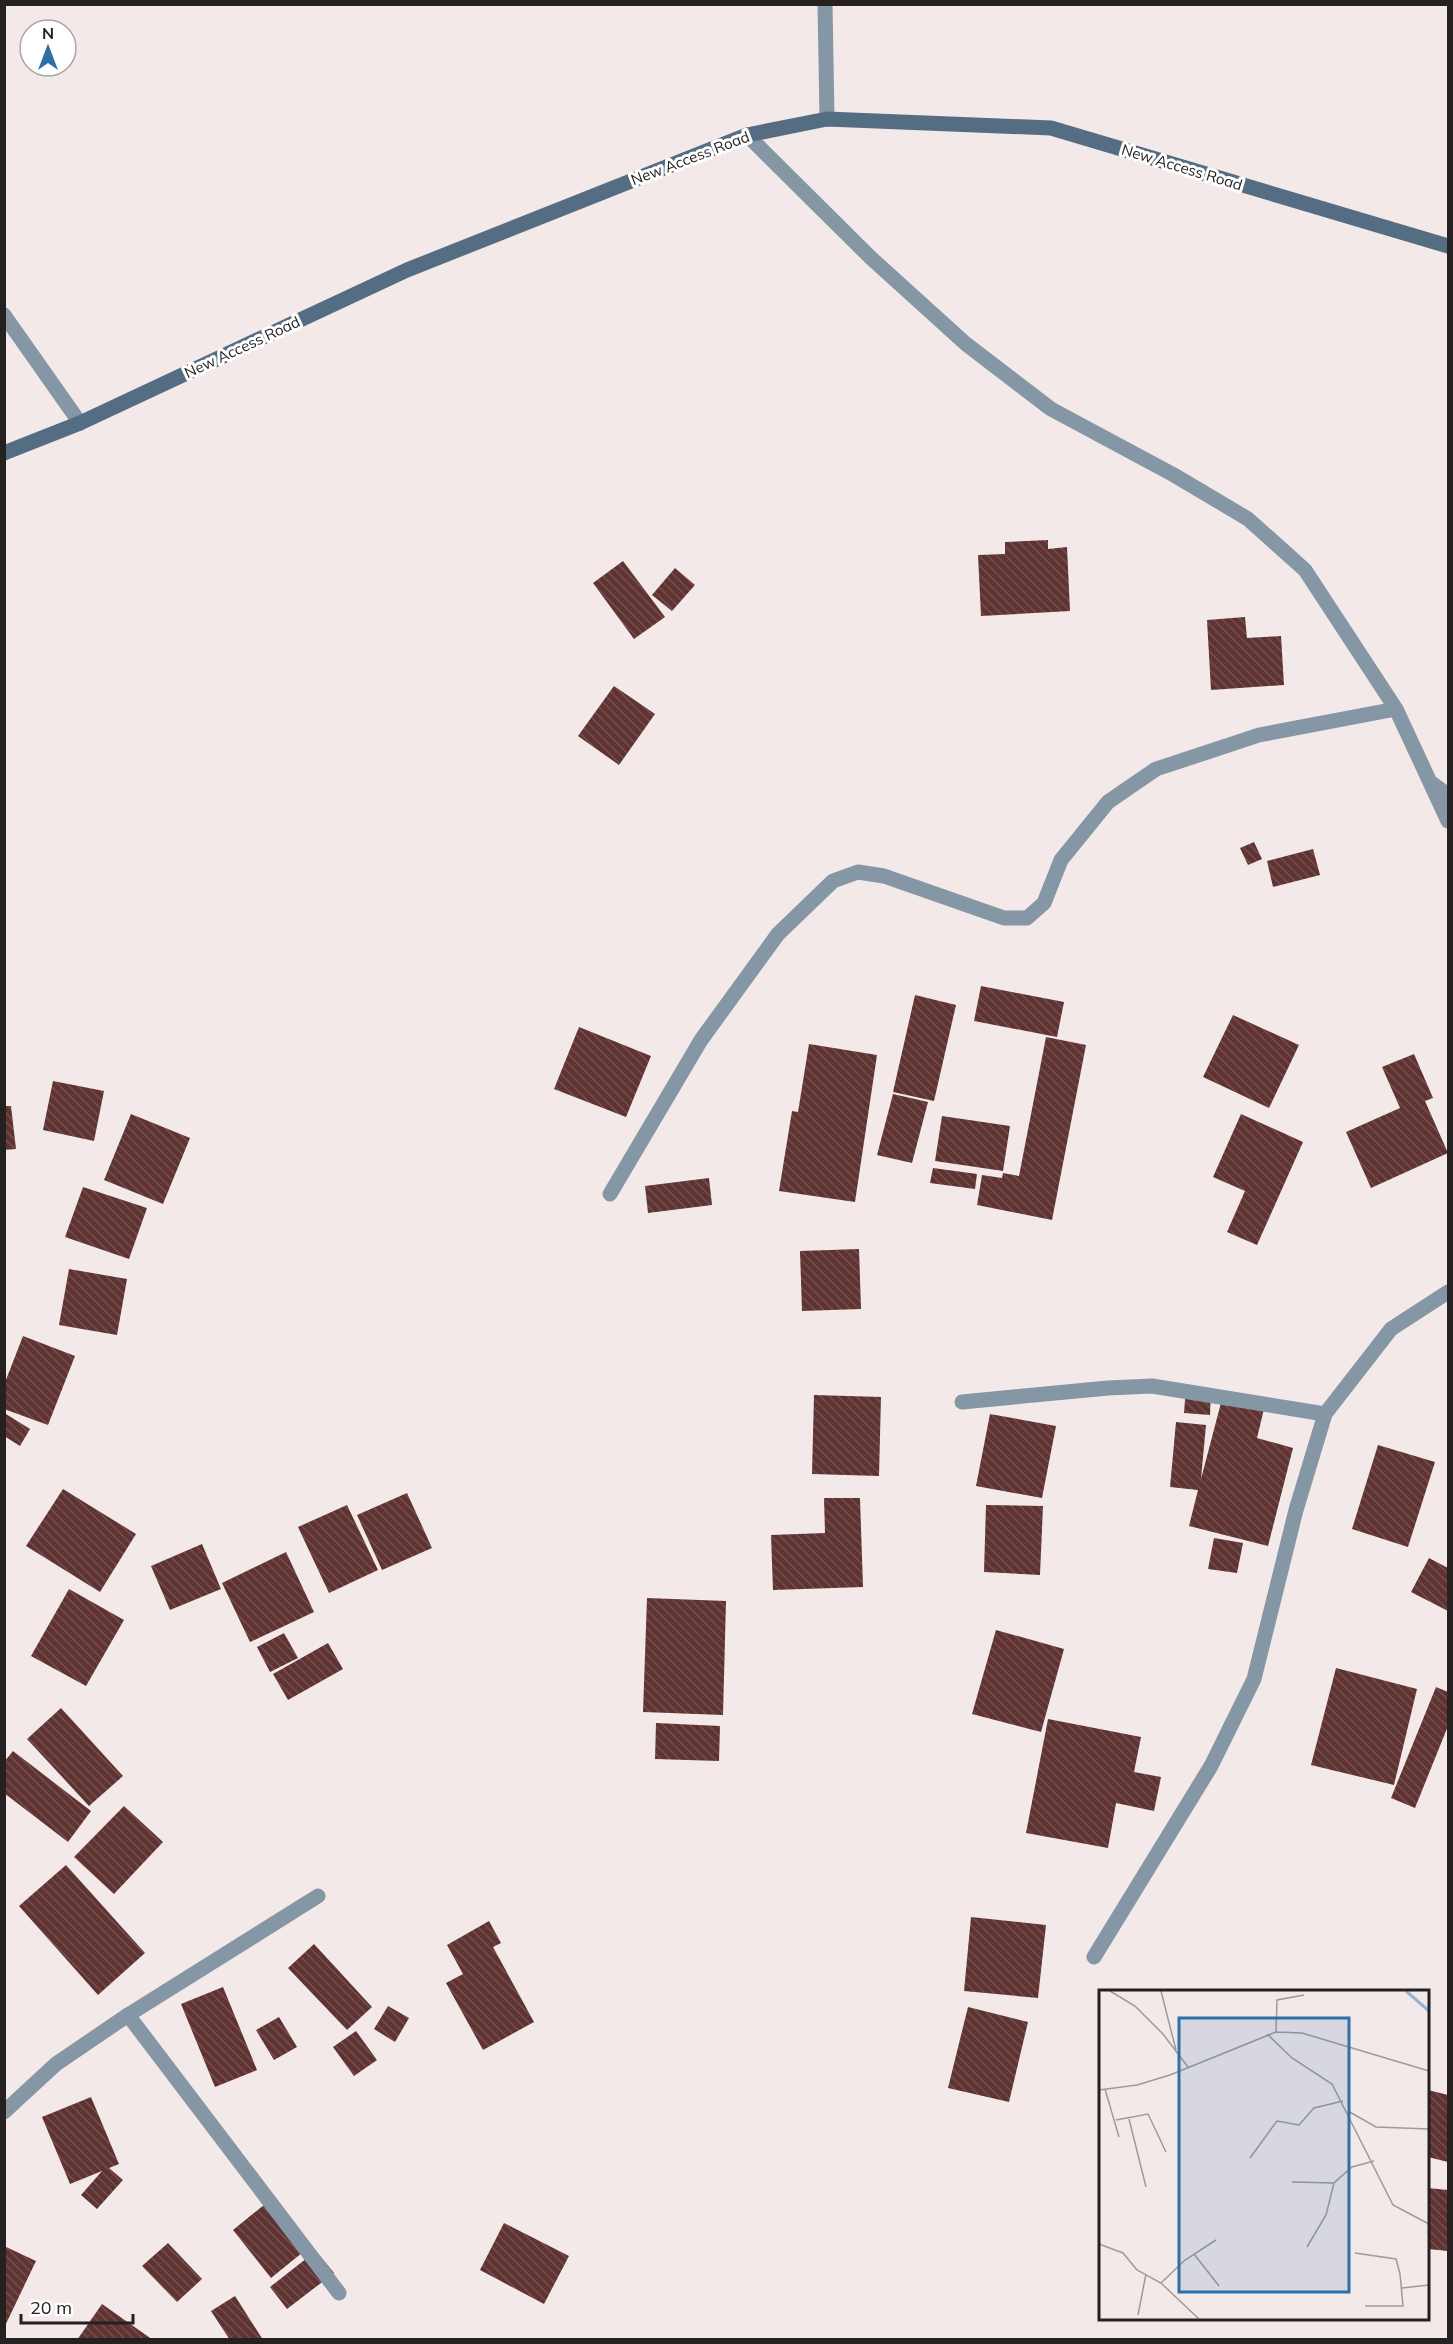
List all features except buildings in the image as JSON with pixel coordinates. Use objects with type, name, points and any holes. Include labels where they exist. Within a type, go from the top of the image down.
[{"type":"main road","name":"New Access Road","points":[[4,453],[80,423],[407,270],[747,135],[827,119],[1051,128],[1449,246]]},
{"type":"street","points":[[825,4],[827,119]]},
{"type":"street","points":[[747,135],[871,258],[966,344],[1051,409],[1174,475],[1248,519],[1305,570],[1396,709],[1449,821]]},
{"type":"street","points":[[4,315],[80,423]]},
{"type":"street","points":[[610,1194],[701,1040],[778,934],[834,881],[858,872],[884,876],[1004,918],[1027,918],[1044,903],[1061,860],[1108,802],[1156,769],[1259,735],[1396,709]]},
{"type":"street","points":[[1433,784],[1449,795]]},
{"type":"street","points":[[1094,1957],[1211,1766],[1254,1679],[1296,1510],[1325,1414],[1391,1329],[1449,1292]]},
{"type":"street","points":[[963,1402],[1152,1386],[1325,1414]]},
{"type":"street","points":[[4,2112],[56,2064],[128,2015],[318,1896]]},
{"type":"street","points":[[128,2015],[339,2293]]}]
